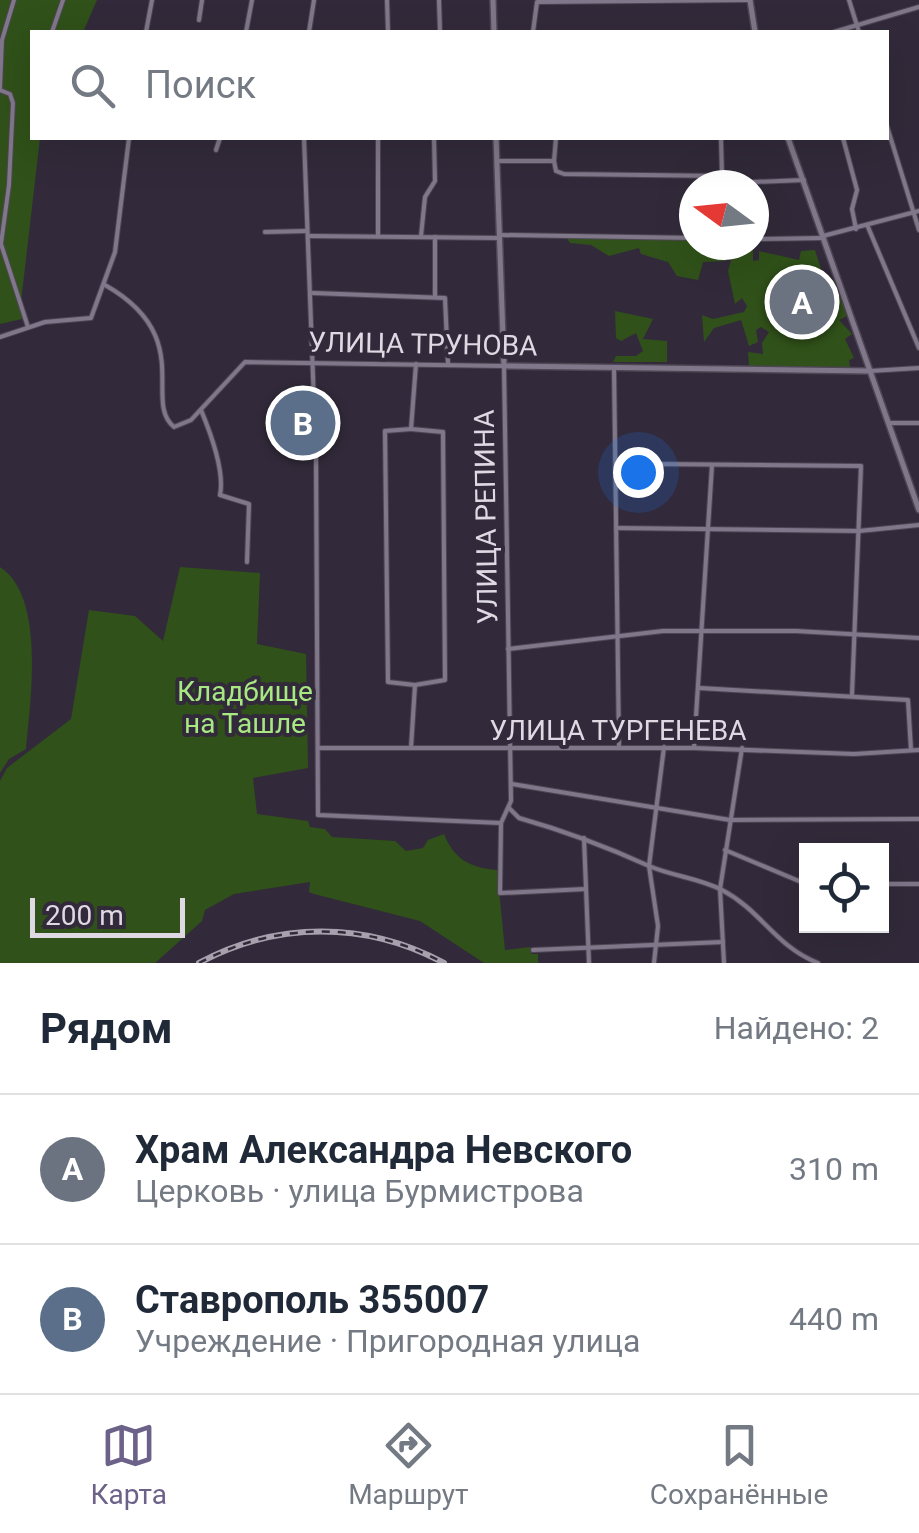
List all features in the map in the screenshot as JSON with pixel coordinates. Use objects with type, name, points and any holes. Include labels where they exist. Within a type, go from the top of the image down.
[{"type":"street","points":[[14,0],[2,40],[0,89],[10,94],[13,103],[10,185],[1,244],[28,327]]},
{"type":"street","points":[[53,30],[63,0]]},
{"type":"street","points":[[146,30],[152,0]]},
{"type":"street","points":[[198,20],[202,0]]},
{"type":"street","points":[[246,30],[252,0]]},
{"type":"street","points":[[309,30],[314,0]]},
{"type":"street","points":[[388,0],[388,30]]},
{"type":"street","points":[[439,0],[440,30]]},
{"type":"street","points":[[493,0],[494,30]]},
{"type":"street","points":[[533,30],[537,2],[750,0],[756,30]]},
{"type":"street","points":[[849,0],[858,30],[919,7]]},
{"type":"street","points":[[889,132],[919,230]]},
{"type":"street","points":[[0,337],[28,327],[91,318],[114,252],[129,140]]},
{"type":"street","points":[[216,150],[219,140]]},
{"type":"street","points":[[304,140],[313,293],[318,815],[501,823]]},
{"type":"street","points":[[378,140],[378,235]]},
{"type":"street","points":[[421,236],[425,197],[435,180],[434,140]]},
{"type":"street","name":"УЛИЦА РЕПИНА","points":[[496,140],[504,366],[510,784],[509,808],[501,823],[500,893],[586,889]]},
{"type":"street","points":[[556,140],[556,171],[564,174],[679,175]]},
{"type":"street","points":[[721,140],[722,170]]},
{"type":"street","points":[[789,140],[919,510]]},
{"type":"street","points":[[844,140],[858,190],[852,209],[856,229]]},
{"type":"street","points":[[497,161],[554,161]]},
{"type":"street","points":[[769,181],[804,180]]},
{"type":"street","points":[[769,239],[823,237],[916,213]]},
{"type":"street","points":[[868,227],[919,348]]},
{"type":"street","points":[[266,232],[679,238]]},
{"type":"street","points":[[435,236],[435,297]]},
{"type":"street","points":[[104,285],[133,304],[159,337],[167,422],[178,427],[202,410],[212,448],[222,463],[220,495],[249,504],[247,562]]},
{"type":"street","points":[[313,293],[435,297],[446,301],[448,364]]},
{"type":"street","name":"УЛИЦА ТРУНОВА","points":[[202,410],[245,362],[870,370]]},
{"type":"street","points":[[411,429],[416,364]]},
{"type":"street","points":[[614,366],[620,748]]},
{"type":"street","points":[[870,370],[919,368]]},
{"type":"street","points":[[888,423],[919,424]]},
{"type":"street","points":[[411,429],[443,432],[445,680],[415,684],[388,682],[385,431],[411,429]]},
{"type":"street","points":[[655,464],[862,466],[852,695]]},
{"type":"street","points":[[694,748],[712,465]]},
{"type":"street","points":[[616,528],[859,530],[919,525]]},
{"type":"street","points":[[508,650],[702,630],[919,638]]},
{"type":"street","points":[[411,750],[415,684]]},
{"type":"street","points":[[699,688],[908,700],[911,750]]},
{"type":"street","points":[[654,963],[658,926],[648,866],[664,747]]},
{"type":"street","name":"УЛИЦА ТУРГЕНЕВА","points":[[318,748],[664,747],[854,754],[919,750]]},
{"type":"street","points":[[724,963],[720,889],[742,748]]},
{"type":"street","points":[[510,784],[730,820],[919,819]]},
{"type":"street","points":[[509,808],[519,818],[584,836],[648,866],[720,889],[762,918],[786,948],[818,963]]},
{"type":"street","points":[[584,836],[588,963]]},
{"type":"street","points":[[725,850],[799,881]]},
{"type":"street","points":[[889,884],[919,884]]},
{"type":"street","points":[[533,950],[723,942]]},
{"type":"green space","points":[[0,0],[97,0],[84,30],[30,30],[30,140],[40,140],[21,302],[26,318],[0,324]]},
{"type":"green space","points":[[566,237],[679,240],[679,260],[726,260],[703,262],[698,280],[677,276],[668,262],[641,254],[639,248],[609,256],[591,245],[570,243]]},
{"type":"green space","points":[[815,250],[824,278],[829,276],[837,284],[847,316],[839,320],[852,334],[845,339],[854,358],[849,360],[850,367],[749,366],[748,352],[763,354],[762,343],[769,332],[761,327],[756,330],[758,342],[749,346],[741,320],[714,328],[704,342],[702,315],[713,319],[744,312],[747,306],[742,298],[735,304],[728,271],[731,260],[769,260],[769,253],[799,260],[801,251]],"holes":[[[801,265],[804,288],[820,303],[818,321],[803,325],[784,302],[783,293],[792,288],[788,280],[780,284],[780,277]]]},
{"type":"green space","points":[[615,311],[653,319],[643,339],[667,341],[667,362],[613,362],[616,356],[636,356],[643,351],[636,333],[621,341],[616,338]]},
{"type":"green space","points":[[0,567],[14,581],[24,601],[32,678],[26,749],[9,759],[0,773]]},
{"type":"green space","name":"Кладбище на Ташле","points":[[180,567],[260,573],[257,644],[306,654],[308,768],[253,778],[257,814],[308,821],[310,827],[325,829],[332,837],[395,841],[406,851],[423,848],[428,840],[444,834],[464,861],[497,870],[505,950],[530,947],[531,954],[538,954],[538,963],[484,963],[420,921],[314,894],[309,892],[310,882],[234,894],[205,910],[202,921],[155,963],[0,963],[0,781],[7,768],[71,719],[89,610],[135,616],[163,641]]},
{"type":"railway","points":[[199,963],[259,939],[322,931],[384,939],[444,963]]},
{"type":"place","name":"Храм Александра Невского","points":[[802,302]]},
{"type":"place","name":"Ставрополь 355007","points":[[303,423]]}]
